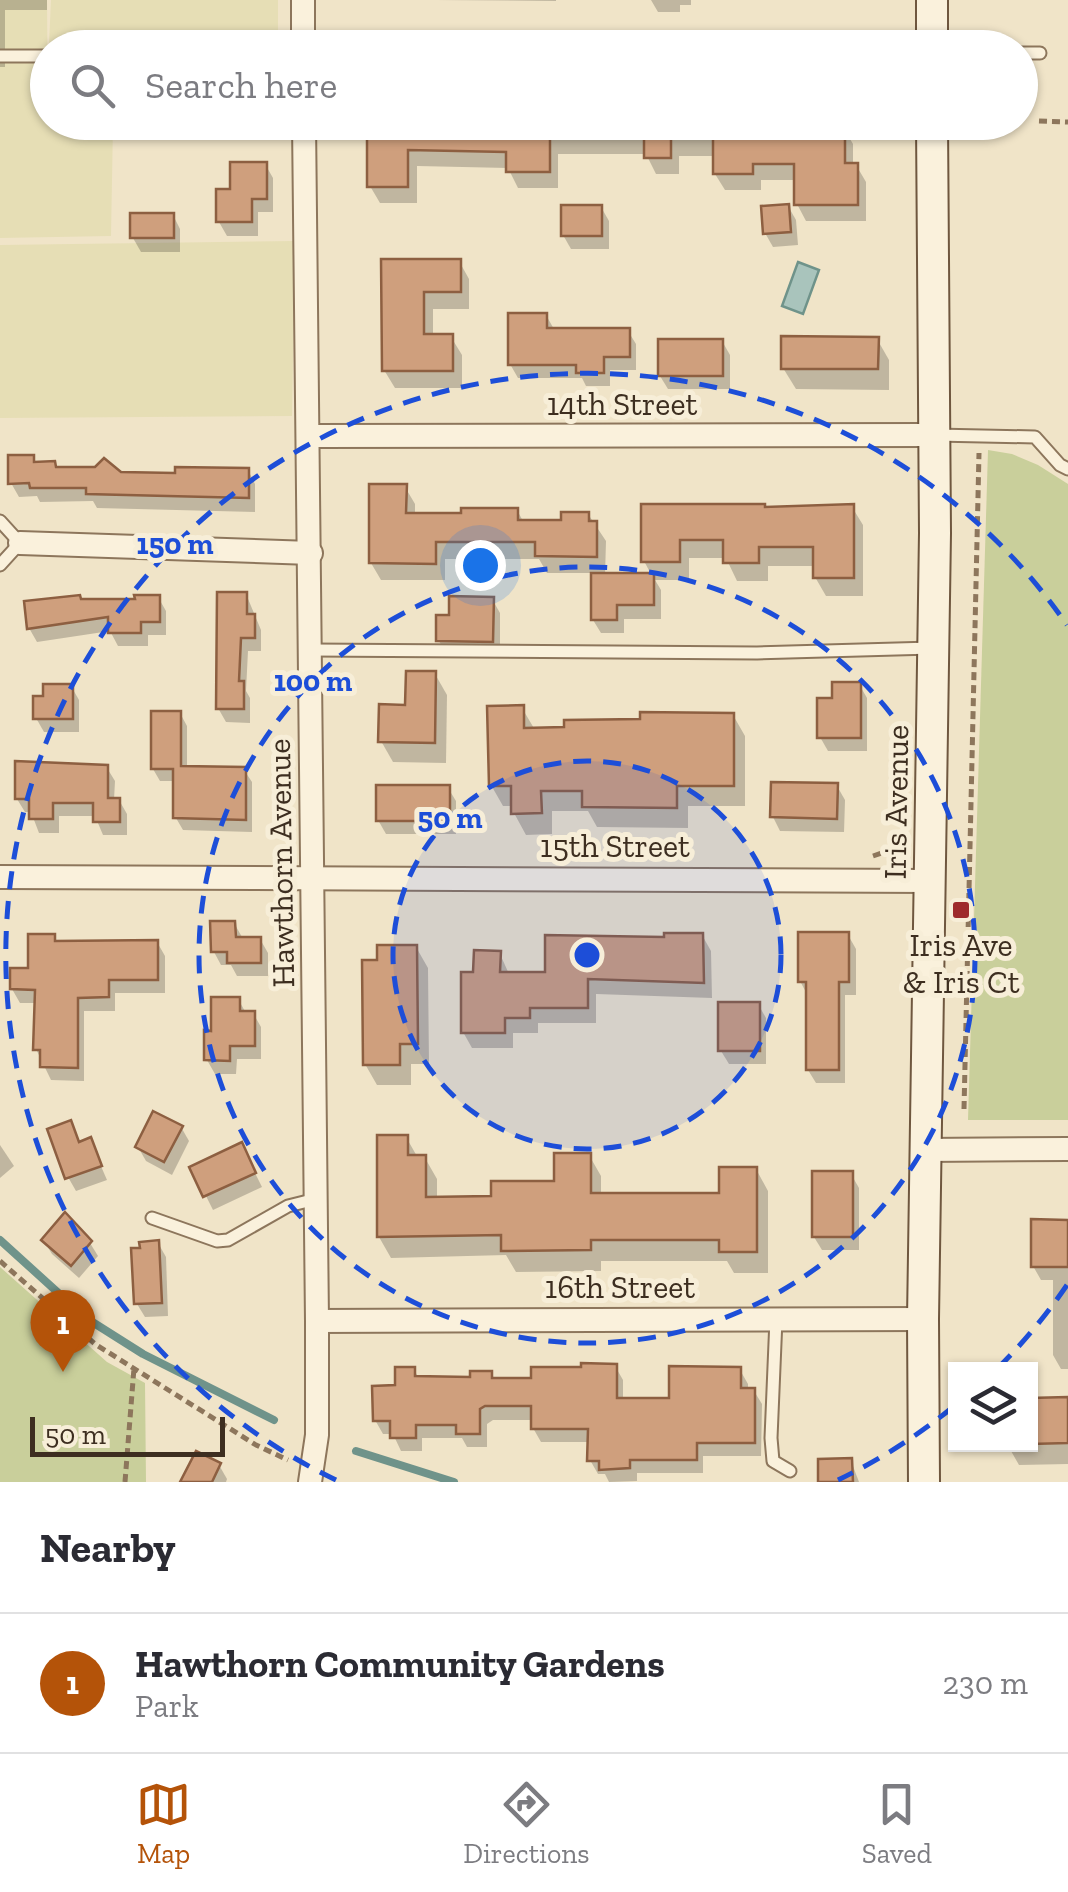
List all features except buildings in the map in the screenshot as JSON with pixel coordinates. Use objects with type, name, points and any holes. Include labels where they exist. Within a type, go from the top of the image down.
[{"type":"main road","points":[[932,0],[932,30]]},
{"type":"main road","name":"Iris Avenue","points":[[924,1482],[933,648],[932,140]]},
{"type":"street","points":[[303,0],[303,30]]},
{"type":"street","name":"Hawthorn Avenue","points":[[304,140],[317,1321],[317,1435],[310,1476]]},
{"type":"street","name":"14th Street","points":[[310,436],[934,435]]},
{"type":"street","points":[[20,544],[310,554]]},
{"type":"street","name":"15th Street","points":[[0,877],[930,881]]},
{"type":"street","points":[[925,1150],[1068,1149]]},
{"type":"street","name":"16th Street","points":[[317,1321],[923,1319]]},
{"type":"lane","points":[[0,56],[30,56]]},
{"type":"lane","points":[[934,435],[1035,438],[1068,469]]},
{"type":"lane","points":[[0,521],[20,544],[0,565]]},
{"type":"lane","points":[[312,650],[757,654],[933,648]]},
{"type":"lane","points":[[152,1218],[217,1241],[228,1240],[288,1206],[316,1200]]},
{"type":"lane","points":[[776,1319],[771,1438],[774,1462],[790,1471]]},
{"type":"path","points":[[1039,122],[1068,122]]},
{"type":"path","points":[[964,1109],[980,448]]},
{"type":"path","points":[[0,1261],[95,1344],[310,1476]]},
{"type":"path","points":[[125,1482],[134,1368]]},
{"type":"shaded area","points":[[0,0],[47,0],[47,30],[30,30],[30,140],[113,140],[111,236],[0,238]]},
{"type":"shaded area","points":[[51,0],[278,0],[278,30],[50,30]]},
{"type":"shaded area","points":[[295,241],[292,416],[0,418],[0,245]]},
{"type":"green space","points":[[988,450],[1012,454],[1038,465],[1068,484],[1068,1120],[968,1120]]},
{"type":"green space","points":[[0,1267],[107,1362],[145,1383],[146,1482],[0,1482]]},
{"type":"water","points":[[798,262],[819,270],[803,314],[782,306]]},
{"type":"waterway","points":[[0,1240],[86,1318],[143,1354],[274,1420]]},
{"type":"waterway","points":[[356,1451],[454,1482]]},
{"type":"place","name":"Iris Ave & Iris Ct","points":[[961,910]]},
{"type":"place","name":"Hawthorn Community Gardens","points":[[63,1372]]}]
